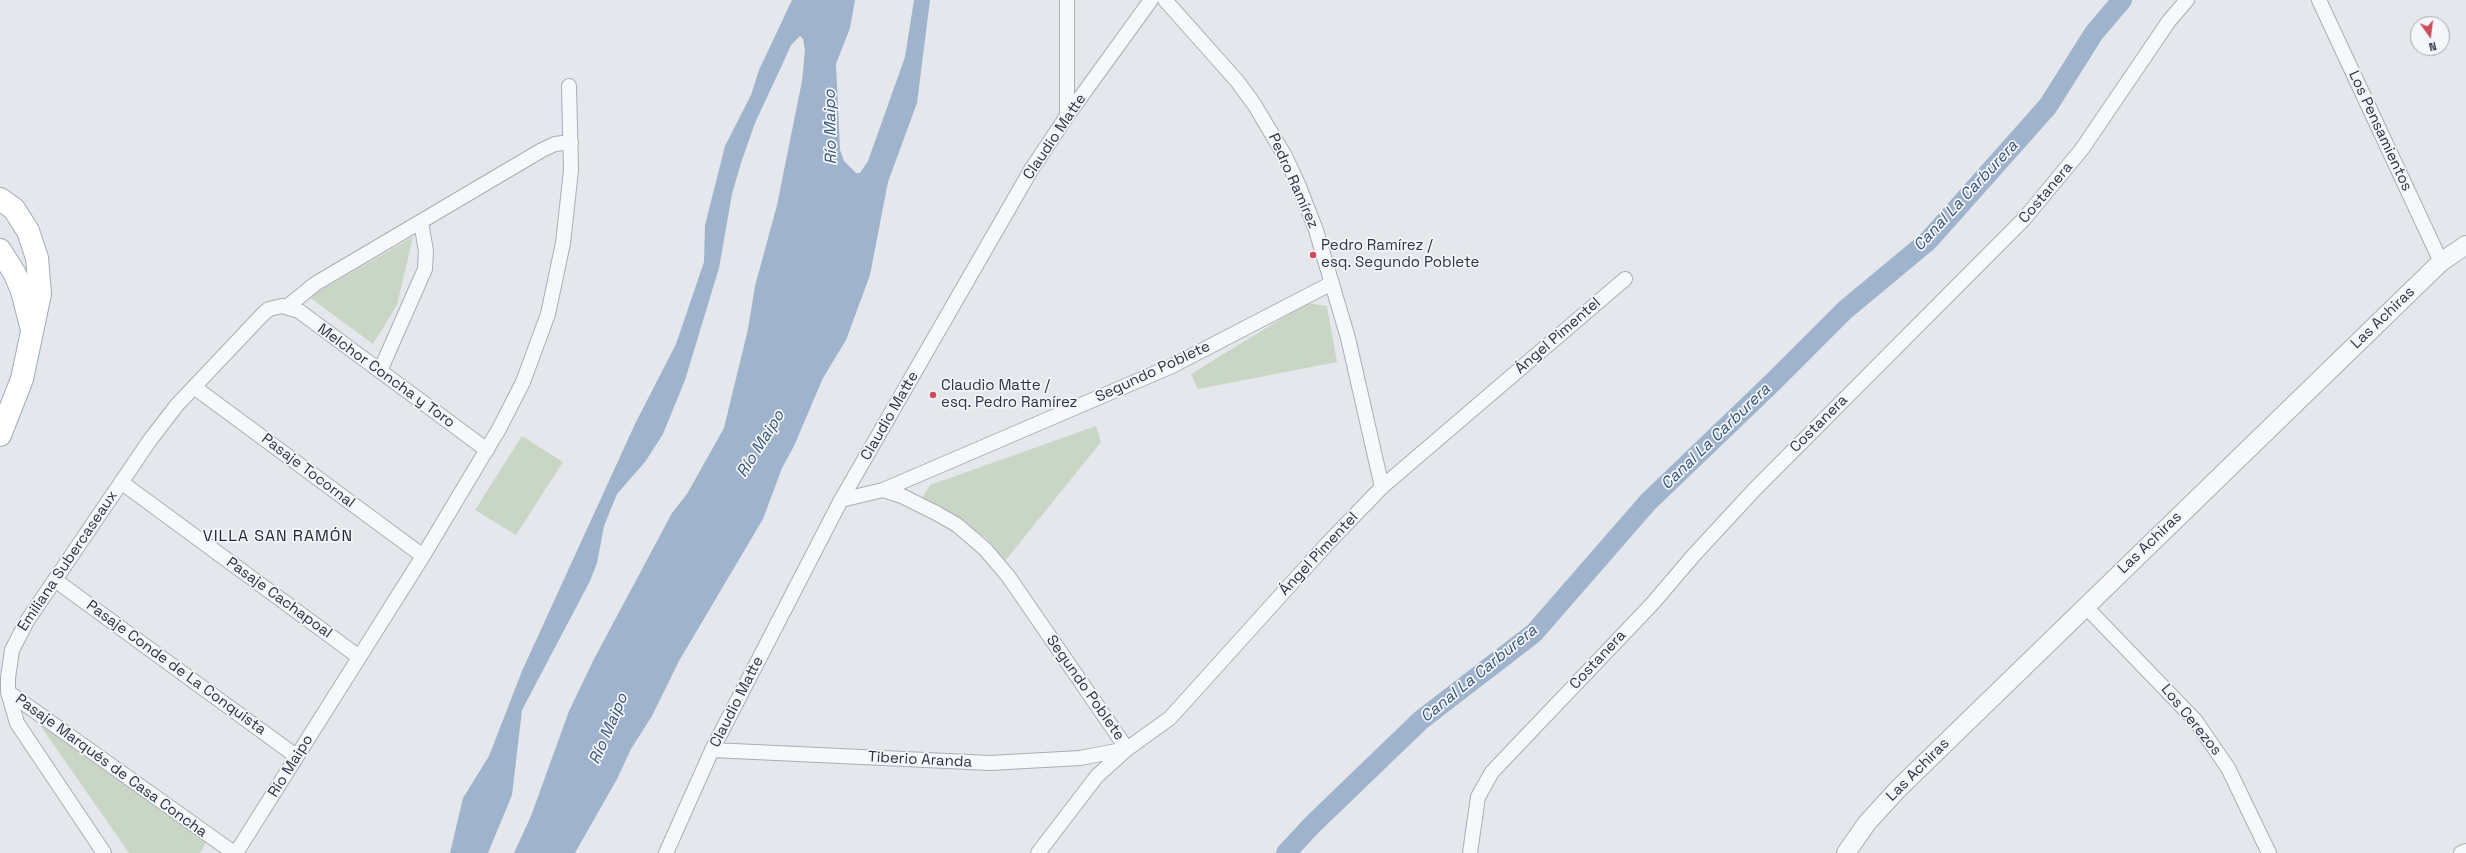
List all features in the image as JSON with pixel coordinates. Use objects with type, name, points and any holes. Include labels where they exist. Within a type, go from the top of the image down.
[{"type":"main road","points":[[0,199],[21,218],[37,258],[40,294],[22,379],[0,435]]},
{"type":"main road","points":[[0,250],[15,274],[22,291],[31,331]]},
{"type":"street","points":[[1067,0],[1067,116]]},
{"type":"street","name":"Claudio Matte","points":[[666,853],[712,750],[841,500],[1031,170],[1067,116],[1151,0]]},
{"type":"street","name":"Pedro Ramírez","points":[[1165,0],[1237,81],[1270,129],[1300,190],[1332,282],[1348,338],[1382,487]]},
{"type":"street","name":"Costanera","points":[[1470,853],[1478,797],[1492,772],[1654,603],[1693,556],[1754,490],[2024,219],[2082,149],[2169,21],[2187,0]]},
{"type":"street","name":"Los Pensamientos","points":[[2319,0],[2441,262]]},
{"type":"street","name":"Río Maipo","points":[[235,853],[359,657],[487,450],[523,382],[548,314],[563,243],[568,200],[571,142],[569,86]]},
{"type":"street","name":"Emiliana Subercaseaux","points":[[104,853],[25,738],[12,708],[8,692],[9,664],[18,635],[162,424],[194,387],[263,314],[269,309],[285,306],[315,284],[548,147],[571,142]]},
{"type":"street","points":[[380,371],[425,269],[426,251],[421,222]]},
{"type":"street","name":"Las Achiras","points":[[1846,853],[1882,806],[2085,606],[2441,262],[2466,245]]},
{"type":"street","name":"Ángel Pimentel","points":[[1038,853],[1097,776],[1127,749],[1158,728],[1181,707],[1327,544],[1382,487],[1625,279]]},
{"type":"street","name":"Segundo Poblete","points":[[841,500],[883,490],[1172,366],[1332,282]]},
{"type":"street","name":"Melchor Concha y Toro","points":[[285,306],[298,311],[487,450]]},
{"type":"street","name":"Pasaje Tocornal","points":[[194,387],[422,556]]},
{"type":"street","name":"Pasaje Cachapoal","points":[[121,482],[359,657]]},
{"type":"street","name":"Segundo Poblete","points":[[883,490],[902,496],[938,514],[957,525],[985,549],[1008,576],[1127,749]]},
{"type":"street","name":"Pasaje Conde de La Conquista","points":[[55,580],[296,756]]},
{"type":"street","name":"Los Cerezos","points":[[2085,606],[2173,695],[2199,726],[2228,768],[2269,853]]},
{"type":"street","name":"Pasaje Marqués de Casa Concha","points":[[8,692],[235,853]]},
{"type":"street","name":"Tiberio Aranda","points":[[712,750],[990,763],[1080,758],[1127,749]]},
{"type":"street","points":[[2461,853],[2466,851]]},
{"type":"green space","points":[[413,237],[397,305],[373,344],[309,297]]},
{"type":"green space","points":[[1307,303],[1327,306],[1337,362],[1198,389],[1191,374]]},
{"type":"green space","points":[[1096,426],[1101,442],[1005,561],[986,538],[923,497],[930,485]]},
{"type":"green space","points":[[522,436],[563,462],[516,535],[475,510]]},
{"type":"green space","points":[[33,715],[207,841],[200,853],[129,853]]},
{"type":"water","points":[[792,0],[855,0],[850,28],[836,64],[840,150],[844,161],[856,173],[860,173],[868,161],[905,57],[914,0],[930,0],[917,103],[888,182],[870,275],[846,340],[823,378],[794,446],[782,468],[763,519],[679,661],[652,716],[631,749],[617,779],[575,853],[514,853],[531,816],[569,711],[594,659],[672,513],[687,494],[724,428],[748,329],[755,286],[777,205],[802,81],[805,50],[803,39],[800,36],[791,45],[755,123],[741,163],[732,194],[719,268],[685,380],[663,434],[645,462],[617,494],[604,526],[597,563],[590,581],[522,710],[512,795],[488,853],[450,853],[463,798],[489,756],[522,671],[635,424],[676,344],[704,262],[705,225],[725,146],[751,95],[759,70]]},
{"type":"waterway","name":"Canal La Carburera","points":[[1286,853],[1312,825],[1421,720],[1534,633],[1648,502],[1773,382],[1845,310],[1928,241],[2048,106],[2094,33],[2122,0]]},
{"type":"place","name":"Pedro Ramírez / esq. Segundo Poblete","points":[[1313,255]]},
{"type":"place","name":"Claudio Matte / esq. Pedro Ramírez","points":[[933,395]]},
{"type":"district","name":"VILLA SAN RAMÓN","points":[[278,537]]}]
